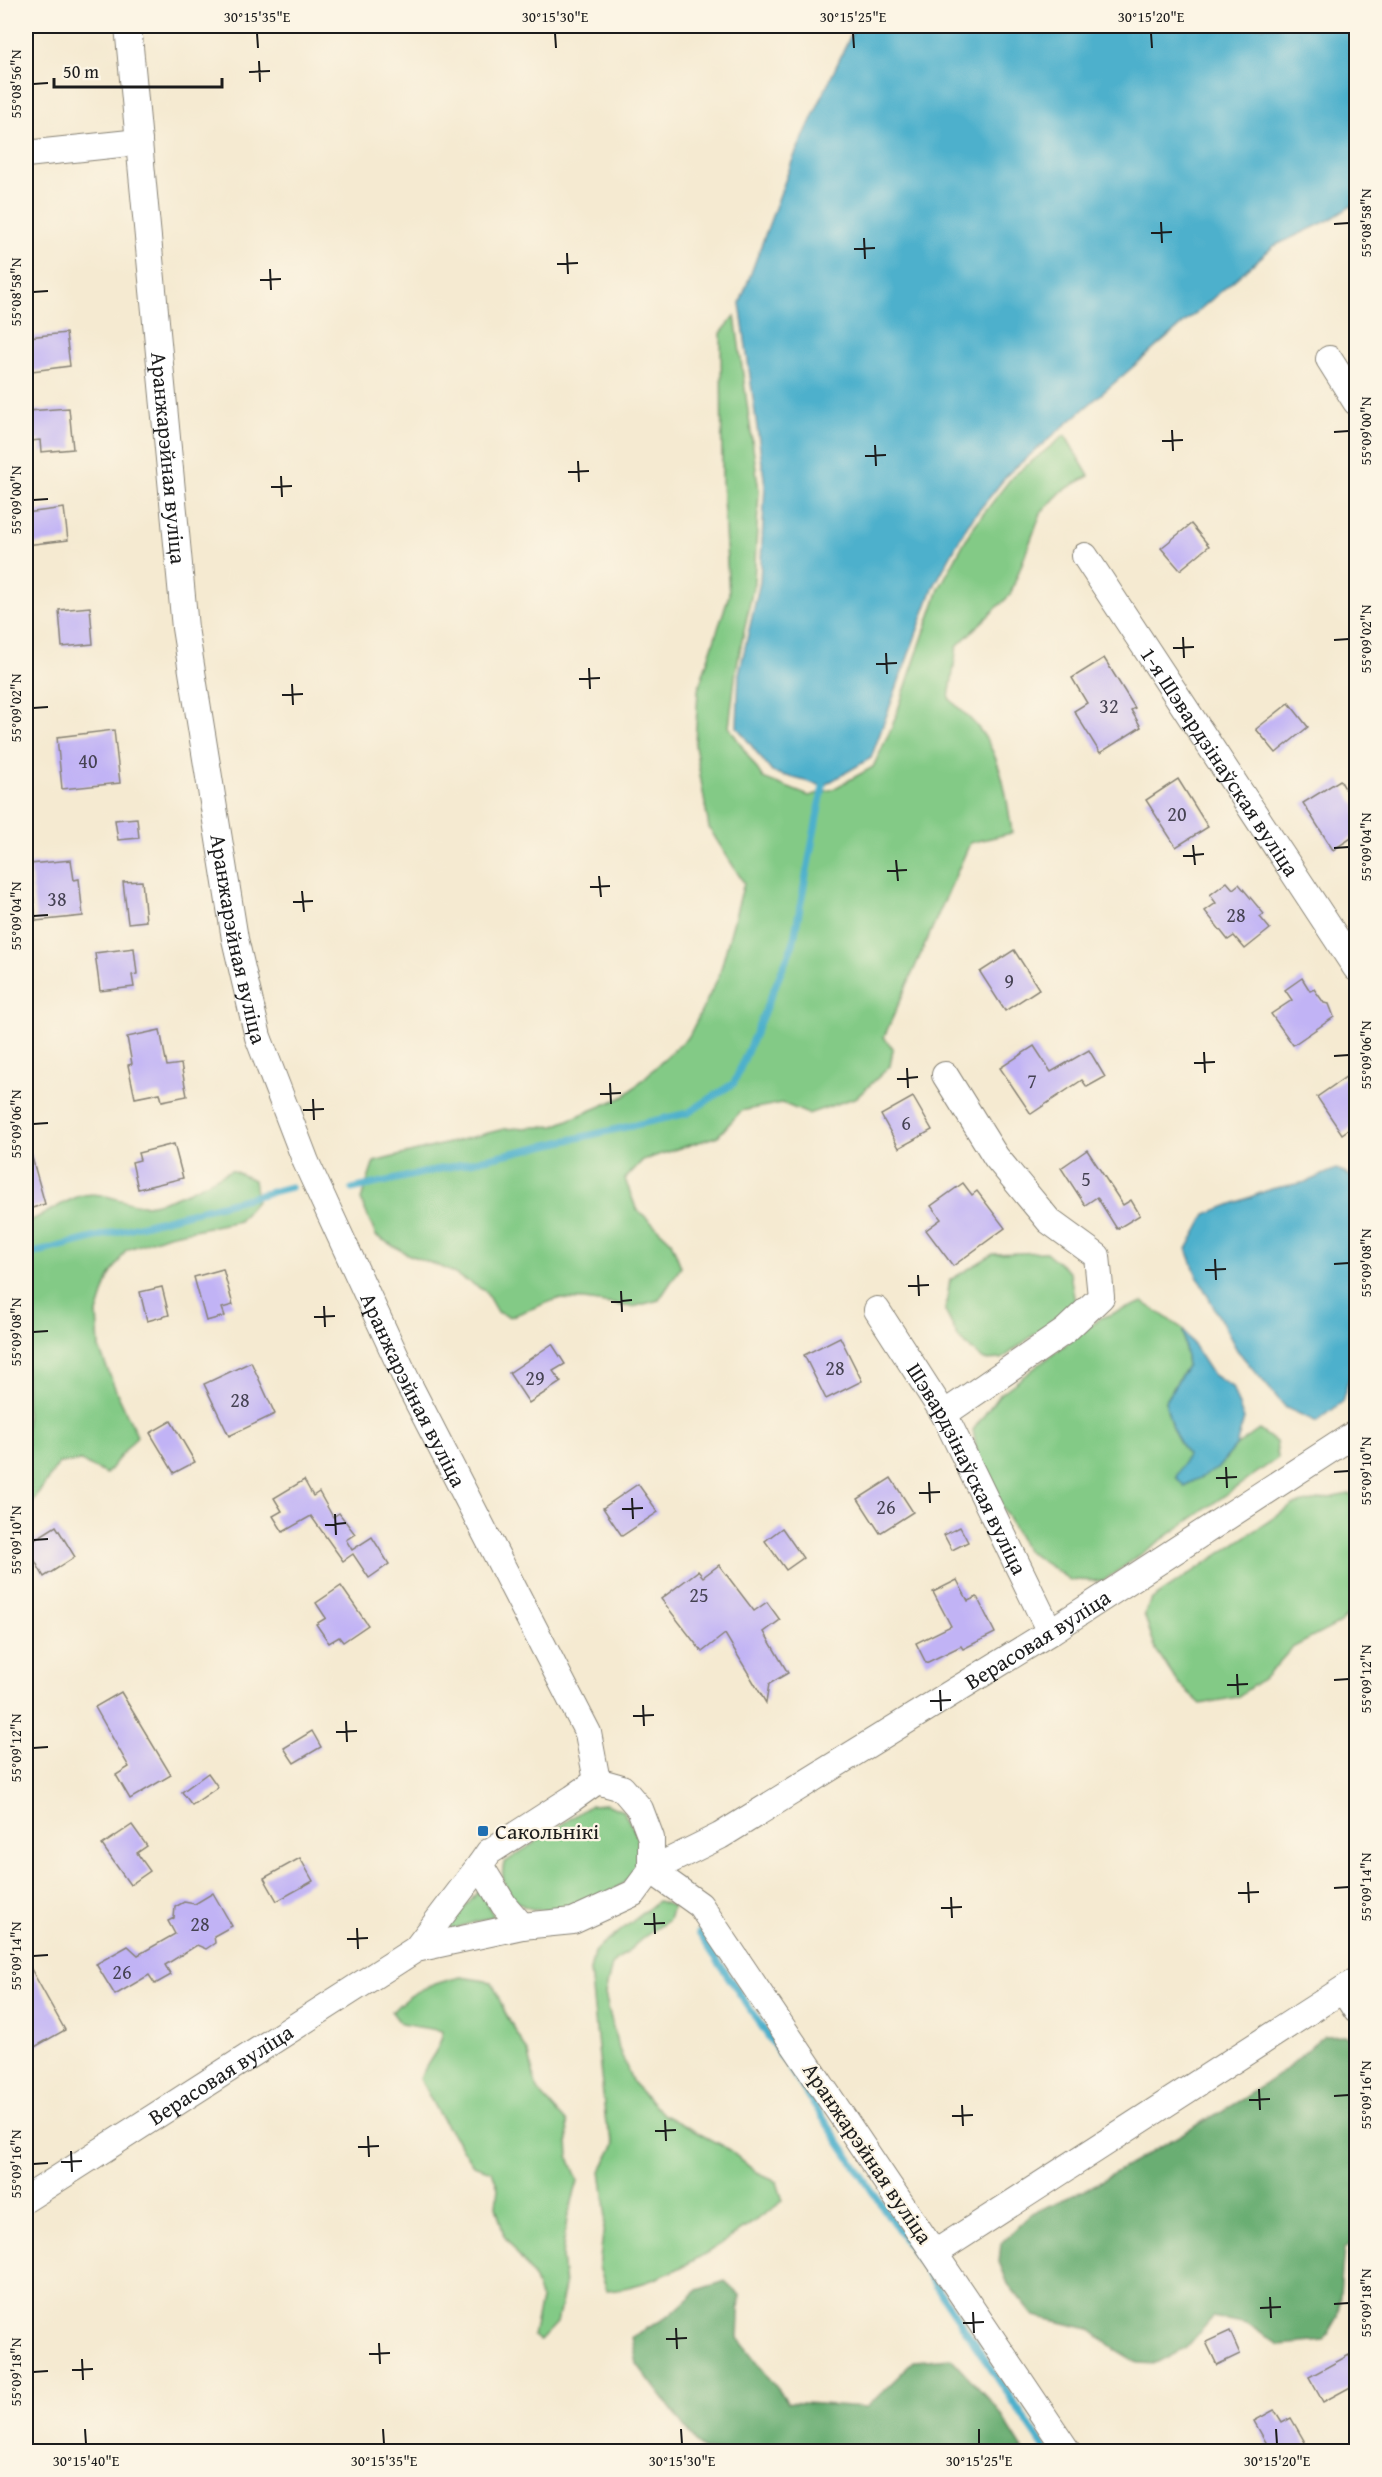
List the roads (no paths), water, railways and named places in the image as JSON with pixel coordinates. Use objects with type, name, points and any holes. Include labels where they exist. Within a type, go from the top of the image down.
[{"type":"street","name":"Аранжарэйная вуліца","points":[[128,26],[185,628],[235,939],[258,1037],[306,1162],[408,1383],[588,1732],[597,1781]]},
{"type":"street","points":[[26,154],[139,142]]},
{"type":"street","points":[[1329,359],[1356,402]]},
{"type":"street","name":"1-я Шэвардзінаўская вуліца","points":[[1085,556],[1356,969]]},
{"type":"street","points":[[944,1414],[1065,1331],[1101,1297],[1097,1256],[1049,1221],[996,1157],[945,1075]]},
{"type":"street","name":"Шэвардзінаўская вуліца","points":[[877,1310],[944,1414],[1050,1632]]},
{"type":"street","name":"Верасовая вуліца","points":[[416,1949],[522,1926],[573,1921],[634,1893],[651,1870],[720,1836],[1050,1632],[1356,1433]]},
{"type":"street","points":[[597,1781],[622,1788],[640,1809],[651,1838],[651,1870]]},
{"type":"street","name":"Верасовая вуліца","points":[[26,2199],[416,1949],[489,1852],[597,1781]]},
{"type":"street","points":[[480,1865],[504,1905],[522,1926]]},
{"type":"street","name":"Аранжарэйная вуліца","points":[[651,1870],[700,1905],[1068,2451]]},
{"type":"street","points":[[935,2253],[1352,1994]]},
{"type":"water","points":[[855,26],[1356,26],[1356,203],[1331,219],[1274,246],[1008,474],[968,524],[933,588],[871,758],[823,786],[772,772],[737,727],[739,674],[760,582],[765,485],[740,303],[793,159]]},
{"type":"water","points":[[1336,1169],[1356,1179],[1356,1356],[1342,1402],[1317,1422],[1286,1408],[1237,1350],[1197,1276],[1187,1249],[1206,1214],[1271,1189],[1306,1182]]},
{"type":"water","points":[[1183,1329],[1212,1374],[1232,1387],[1244,1419],[1236,1446],[1217,1469],[1184,1486],[1176,1477],[1187,1455],[1172,1428],[1165,1401],[1187,1366]]},
{"type":"waterway","points":[[352,1189],[688,1113],[734,1083],[793,944],[823,786]]},
{"type":"waterway","points":[[26,1255],[291,1187]]},
{"type":"waterway","points":[[699,1933],[1047,2452]]},
{"type":"place","name":"Сакольнікі","points":[[483,1831]]}]
